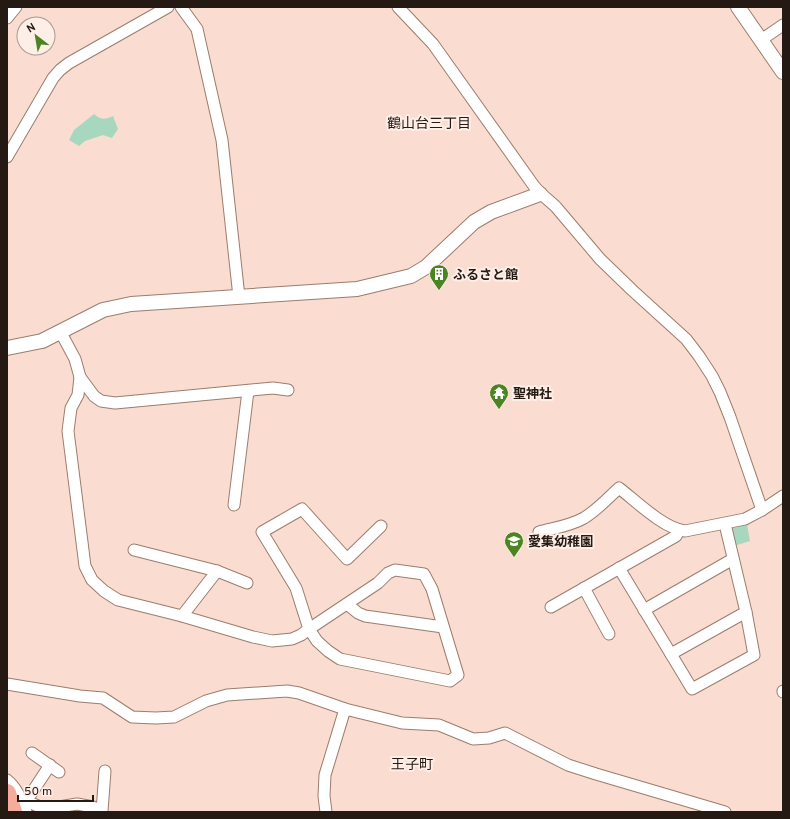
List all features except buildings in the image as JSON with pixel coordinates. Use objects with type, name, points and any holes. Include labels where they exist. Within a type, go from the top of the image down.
[{"type":"street","points":[[7,18],[16,7]]},
{"type":"street","points":[[7,157],[52,78],[60,70],[76,59],[168,7]]},
{"type":"street","points":[[181,7],[196,28],[222,140],[239,297]]},
{"type":"street","points":[[398,7],[433,44],[540,194],[556,207],[600,259],[686,338],[712,376],[720,392],[762,510]]},
{"type":"street","points":[[738,7],[783,72]]},
{"type":"street","points":[[761,40],[783,25]]},
{"type":"street","points":[[7,348],[42,341],[103,310],[131,304],[357,288],[411,276],[426,267],[474,222],[491,212],[540,194]]},
{"type":"street","points":[[60,332],[76,359],[80,377],[78,395],[70,408],[68,431],[85,566],[92,580],[104,591],[118,600],[272,641],[292,639],[301,635],[309,629],[378,583],[388,573],[395,570],[424,574],[432,590],[458,675],[450,680],[340,659],[328,651],[317,641],[309,629],[296,588],[262,532],[302,509],[348,559],[381,526]]},
{"type":"street","points":[[80,377],[94,396],[101,401],[115,403],[273,388],[288,390]]},
{"type":"street","points":[[234,505],[248,391]]},
{"type":"street","points":[[539,532],[567,525],[583,518],[619,488],[668,526],[685,531],[745,519],[783,496]]},
{"type":"street","points":[[619,568],[692,689],[754,655],[746,612],[725,524]]},
{"type":"street","points":[[551,607],[676,536],[679,530]]},
{"type":"street","points":[[134,550],[217,571],[247,583]]},
{"type":"street","points":[[644,610],[733,559]]},
{"type":"street","points":[[182,616],[217,571]]},
{"type":"street","points":[[584,588],[609,634]]},
{"type":"street","points":[[347,604],[358,613],[365,616],[444,627]]},
{"type":"street","points":[[671,654],[746,612]]},
{"type":"street","points":[[7,684],[80,696],[103,698],[132,717],[156,718],[174,717],[206,701],[227,695],[287,691],[299,693],[345,709],[402,723],[438,725],[473,738],[489,738],[505,733],[568,765],[725,812]]},
{"type":"street","points":[[326,812],[324,796],[325,775],[345,709]]},
{"type":"street","points":[[14,802],[31,794],[55,768],[32,753]]},
{"type":"street","points":[[14,802],[31,803],[40,807],[59,807],[77,804],[93,807],[102,811],[105,771]]},
{"type":"street","points":[[7,780],[16,790],[14,802]]},
{"type":"street","points":[[14,802],[26,812]]},
{"type":"green space","points":[[94,114],[103,119],[113,116],[118,129],[112,138],[103,135],[85,141],[79,146],[69,140],[74,130]]},
{"type":"green space","points":[[747,524],[750,541],[734,546],[730,529]]},
{"type":"place","name":"ふるさと館","points":[[439,291]]},
{"type":"place","name":"聖神社","points":[[499,410]]},
{"type":"place","name":"愛集幼稚園","points":[[514,558]]},
{"type":"district","name":"鶴山台三丁目","points":[[429,123]]},
{"type":"district","name":"王子町","points":[[412,764]]}]
